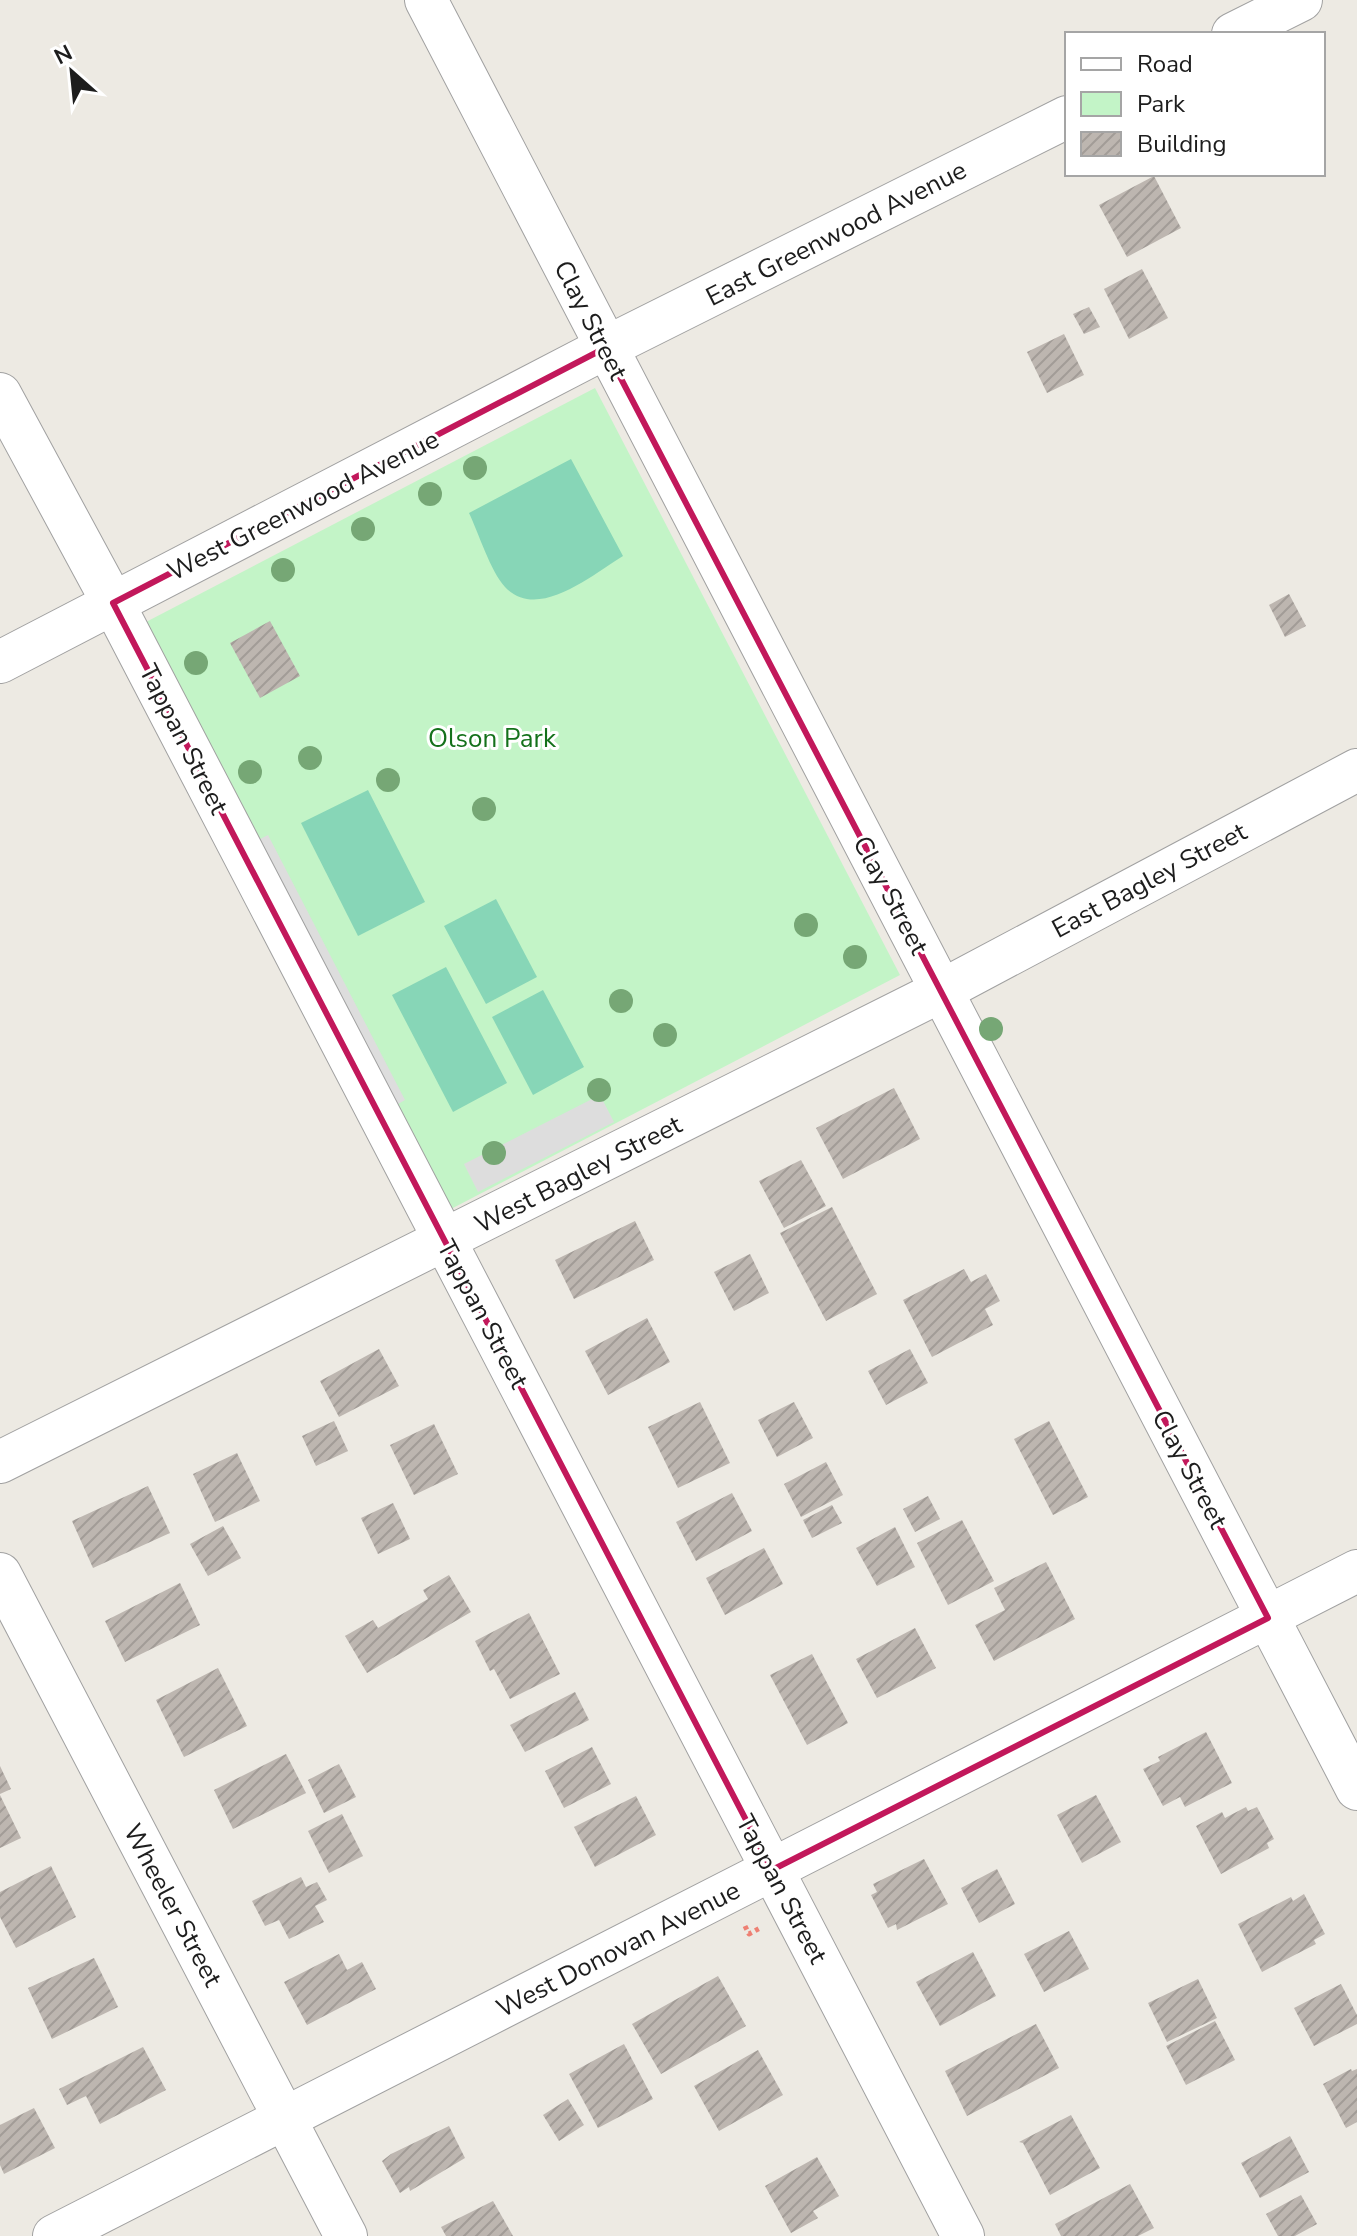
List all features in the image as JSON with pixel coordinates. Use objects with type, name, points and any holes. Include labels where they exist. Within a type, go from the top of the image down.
[{"type":"street","name":"Clay Street","points":[[426,0],[1357,1789]]},
{"type":"street","points":[[1237,32],[1301,0]]},
{"type":"street","name":"East Greenwood Avenue","points":[[605,348],[1065,118]]},
{"type":"street","name":"West Greenwood Avenue","points":[[0,662],[605,348]]},
{"type":"street","name":"Tappan Street","points":[[0,394],[113,603],[963,2236]]},
{"type":"street","name":"East Bagley Street","points":[[941,991],[1357,770]]},
{"type":"street","name":"West Bagley Street","points":[[0,1462],[941,991]]},
{"type":"street","name":"West Donovan Avenue","points":[[54,2236],[1357,1571]]},
{"type":"street","name":"Wheeler Street","points":[[0,1574],[346,2236]]},
{"type":"highlighted area","points":[[605,348],[1268,1618],[772,1870],[113,603]]},
{"type":"green space","name":"Olson Park","points":[[595,388],[900,975],[451,1209],[146,622]]},
{"type":"green space","points":[[571,459],[623,556],[565,591],[533,599],[518,596],[505,587],[494,571],[469,513]]},
{"type":"green space","points":[[368,790],[425,902],[358,936],[301,823]]},
{"type":"green space","points":[[496,899],[537,977],[486,1004],[444,926]]},
{"type":"green space","points":[[446,967],[507,1083],[453,1112],[392,995]]},
{"type":"green space","points":[[543,990],[584,1067],[533,1095],[492,1017]]},
{"type":"shaded area","points":[[268,835],[405,1100],[393,1107],[256,841]]},
{"type":"shaded area","points":[[600,1095],[614,1122],[478,1192],[464,1164]]},
{"type":"building","points":[[1154,176],[1181,228],[1127,257],[1099,205]]},
{"type":"building","points":[[1142,269],[1168,318],[1129,339],[1104,289]]},
{"type":"building","points":[[1089,307],[1100,327],[1084,334],[1073,314]]},
{"type":"building","points":[[1064,334],[1084,375],[1047,393],[1027,352]]},
{"type":"building","points":[[1289,594],[1306,626],[1285,637],[1269,605]]},
{"type":"building","points":[[270,621],[300,676],[260,698],[230,643]]},
{"type":"building","points":[[894,1088],[920,1139],[843,1179],[816,1128]]},
{"type":"building","points":[[801,1160],[826,1206],[784,1228],[759,1181]]},
{"type":"building","points":[[832,1207],[877,1294],[826,1321],[780,1233]]},
{"type":"building","points":[[635,1221],[654,1260],[574,1299],[555,1260]]},
{"type":"building","points":[[750,1254],[769,1293],[734,1311],[714,1272]]},
{"type":"building","points":[[964,1269],[971,1282],[986,1274],[1000,1301],[985,1309],[993,1325],[932,1357],[903,1300]]},
{"type":"building","points":[[647,1318],[670,1362],[608,1395],[585,1351]]},
{"type":"building","points":[[379,1349],[399,1386],[339,1417],[320,1381]]},
{"type":"building","points":[[910,1349],[928,1383],[886,1405],[868,1371]]},
{"type":"building","points":[[700,1402],[730,1463],[678,1488],[648,1427]]},
{"type":"building","points":[[794,1402],[813,1438],[777,1457],[758,1420]]},
{"type":"building","points":[[334,1421],[348,1451],[316,1466],[302,1436]]},
{"type":"building","points":[[1049,1421],[1088,1497],[1053,1515],[1014,1439]]},
{"type":"building","points":[[434,1424],[458,1474],[414,1495],[390,1445]]},
{"type":"building","points":[[237,1453],[260,1501],[215,1522],[193,1474]]},
{"type":"building","points":[[826,1462],[843,1495],[801,1517],[784,1484]]},
{"type":"building","points":[[148,1486],[170,1533],[93,1568],[72,1521]]},
{"type":"building","points":[[732,1493],[752,1531],[696,1561],[676,1522]]},
{"type":"building","points":[[928,1496],[940,1519],[915,1532],[903,1509]]},
{"type":"building","points":[[393,1503],[410,1539],[378,1554],[361,1518]]},
{"type":"building","points":[[832,1505],[842,1523],[812,1538],[803,1520]]},
{"type":"building","points":[[962,1520],[994,1581],[948,1605],[917,1543]]},
{"type":"building","points":[[223,1526],[241,1558],[208,1576],[190,1544]]},
{"type":"building","points":[[895,1527],[915,1567],[877,1586],[856,1548]]},
{"type":"building","points":[[764,1548],[783,1584],[725,1615],[706,1578]]},
{"type":"building","points":[[1046,1562],[1075,1619],[994,1661],[975,1625],[1005,1610],[994,1588]]},
{"type":"building","points":[[449,1575],[471,1612],[367,1673],[345,1636],[373,1620],[378,1628],[428,1599],[423,1590]]},
{"type":"building","points":[[180,1583],[200,1625],[125,1662],[105,1621]]},
{"type":"building","points":[[529,1613],[560,1674],[510,1699],[494,1669],[490,1671],[475,1641]]},
{"type":"building","points":[[915,1628],[936,1668],[877,1698],[856,1659]]},
{"type":"building","points":[[812,1654],[848,1723],[807,1745],[770,1675]]},
{"type":"building","points":[[218,1668],[247,1726],[184,1757],[156,1700]]},
{"type":"building","points":[[575,1692],[589,1720],[525,1752],[510,1725]]},
{"type":"building","points":[[1206,1732],[1232,1783],[1185,1807],[1180,1797],[1163,1806],[1143,1769],[1160,1761],[1158,1757]]},
{"type":"building","points":[[592,1747],[611,1784],[564,1808],[545,1771]]},
{"type":"building","points":[[286,1754],[306,1793],[233,1829],[214,1790]]},
{"type":"building","points":[[339,1764],[356,1797],[324,1813],[308,1780]]},
{"type":"building","points":[[0,1766],[11,1789],[0,1794]]},
{"type":"building","points":[[0,1795],[21,1838],[0,1848]]},
{"type":"building","points":[[1096,1795],[1121,1842],[1082,1863],[1057,1815]]},
{"type":"building","points":[[636,1796],[656,1835],[595,1867],[574,1827]]},
{"type":"building","points":[[1246,1807],[1248,1811],[1257,1807],[1274,1839],[1267,1843],[1269,1848],[1221,1874],[1196,1826],[1222,1812],[1225,1818]]},
{"type":"building","points":[[342,1814],[363,1856],[329,1873],[308,1831]]},
{"type":"building","points":[[924,1859],[948,1904],[897,1930],[896,1924],[888,1928],[871,1895],[877,1892],[873,1884]]},
{"type":"building","points":[[51,1866],[76,1917],[16,1948],[0,1917],[0,1892]]},
{"type":"building","points":[[997,1869],[1015,1904],[979,1923],[961,1888]]},
{"type":"building","points":[[301,1877],[306,1887],[317,1882],[327,1900],[315,1906],[324,1922],[289,1939],[279,1920],[265,1926],[252,1901]]},
{"type":"building","points":[[1304,1894],[1325,1934],[1314,1940],[1316,1944],[1262,1972],[1238,1924],[1291,1897],[1293,1901]]},
{"type":"building","points":[[1069,1931],[1089,1969],[1044,1992],[1024,1954]]},
{"type":"building","points":[[973,1952],[996,1996],[940,2026],[916,1982]]},
{"type":"building","points":[[339,1954],[347,1970],[362,1962],[376,1989],[307,2025],[284,1982]]},
{"type":"building","points":[[94,1958],[118,2007],[52,2039],[28,1988]]},
{"type":"building","points":[[718,1976],[746,2026],[661,2074],[632,2024]]},
{"type":"building","points":[[1198,1979],[1217,2018],[1167,2042],[1148,2003]]},
{"type":"building","points":[[1341,1984],[1357,2015],[1357,2024],[1314,2046],[1294,2008]]},
{"type":"building","points":[[1215,2021],[1235,2060],[1186,2085],[1166,2046]]},
{"type":"building","points":[[1036,2024],[1059,2068],[967,2116],[945,2071]]},
{"type":"building","points":[[624,2044],[653,2099],[598,2128],[569,2074]]},
{"type":"building","points":[[143,2047],[166,2090],[100,2124],[86,2096],[67,2105],[59,2089]]},
{"type":"building","points":[[758,2050],[783,2095],[719,2131],[694,2086]]},
{"type":"building","points":[[1351,2069],[1357,2069],[1357,2122],[1346,2128],[1323,2084]]},
{"type":"building","points":[[568,2099],[584,2125],[559,2141],[543,2115]]},
{"type":"building","points":[[34,2108],[55,2148],[4,2174],[0,2165],[0,2125]]},
{"type":"building","points":[[1071,2115],[1100,2168],[1050,2195],[1023,2143],[1019,2142]]},
{"type":"building","points":[[449,2126],[465,2158],[410,2191],[409,2187],[400,2193],[382,2161]]},
{"type":"building","points":[[1290,2136],[1309,2172],[1260,2198],[1241,2163]]},
{"type":"building","points":[[817,2157],[839,2196],[813,2211],[818,2218],[791,2233],[765,2186]]},
{"type":"building","points":[[1130,2184],[1154,2228],[1138,2236],[1061,2236],[1055,2224]]},
{"type":"building","points":[[1301,2195],[1317,2224],[1295,2236],[1278,2236],[1266,2214]]},
{"type":"building","points":[[493,2201],[513,2236],[446,2236],[441,2227]]}]
